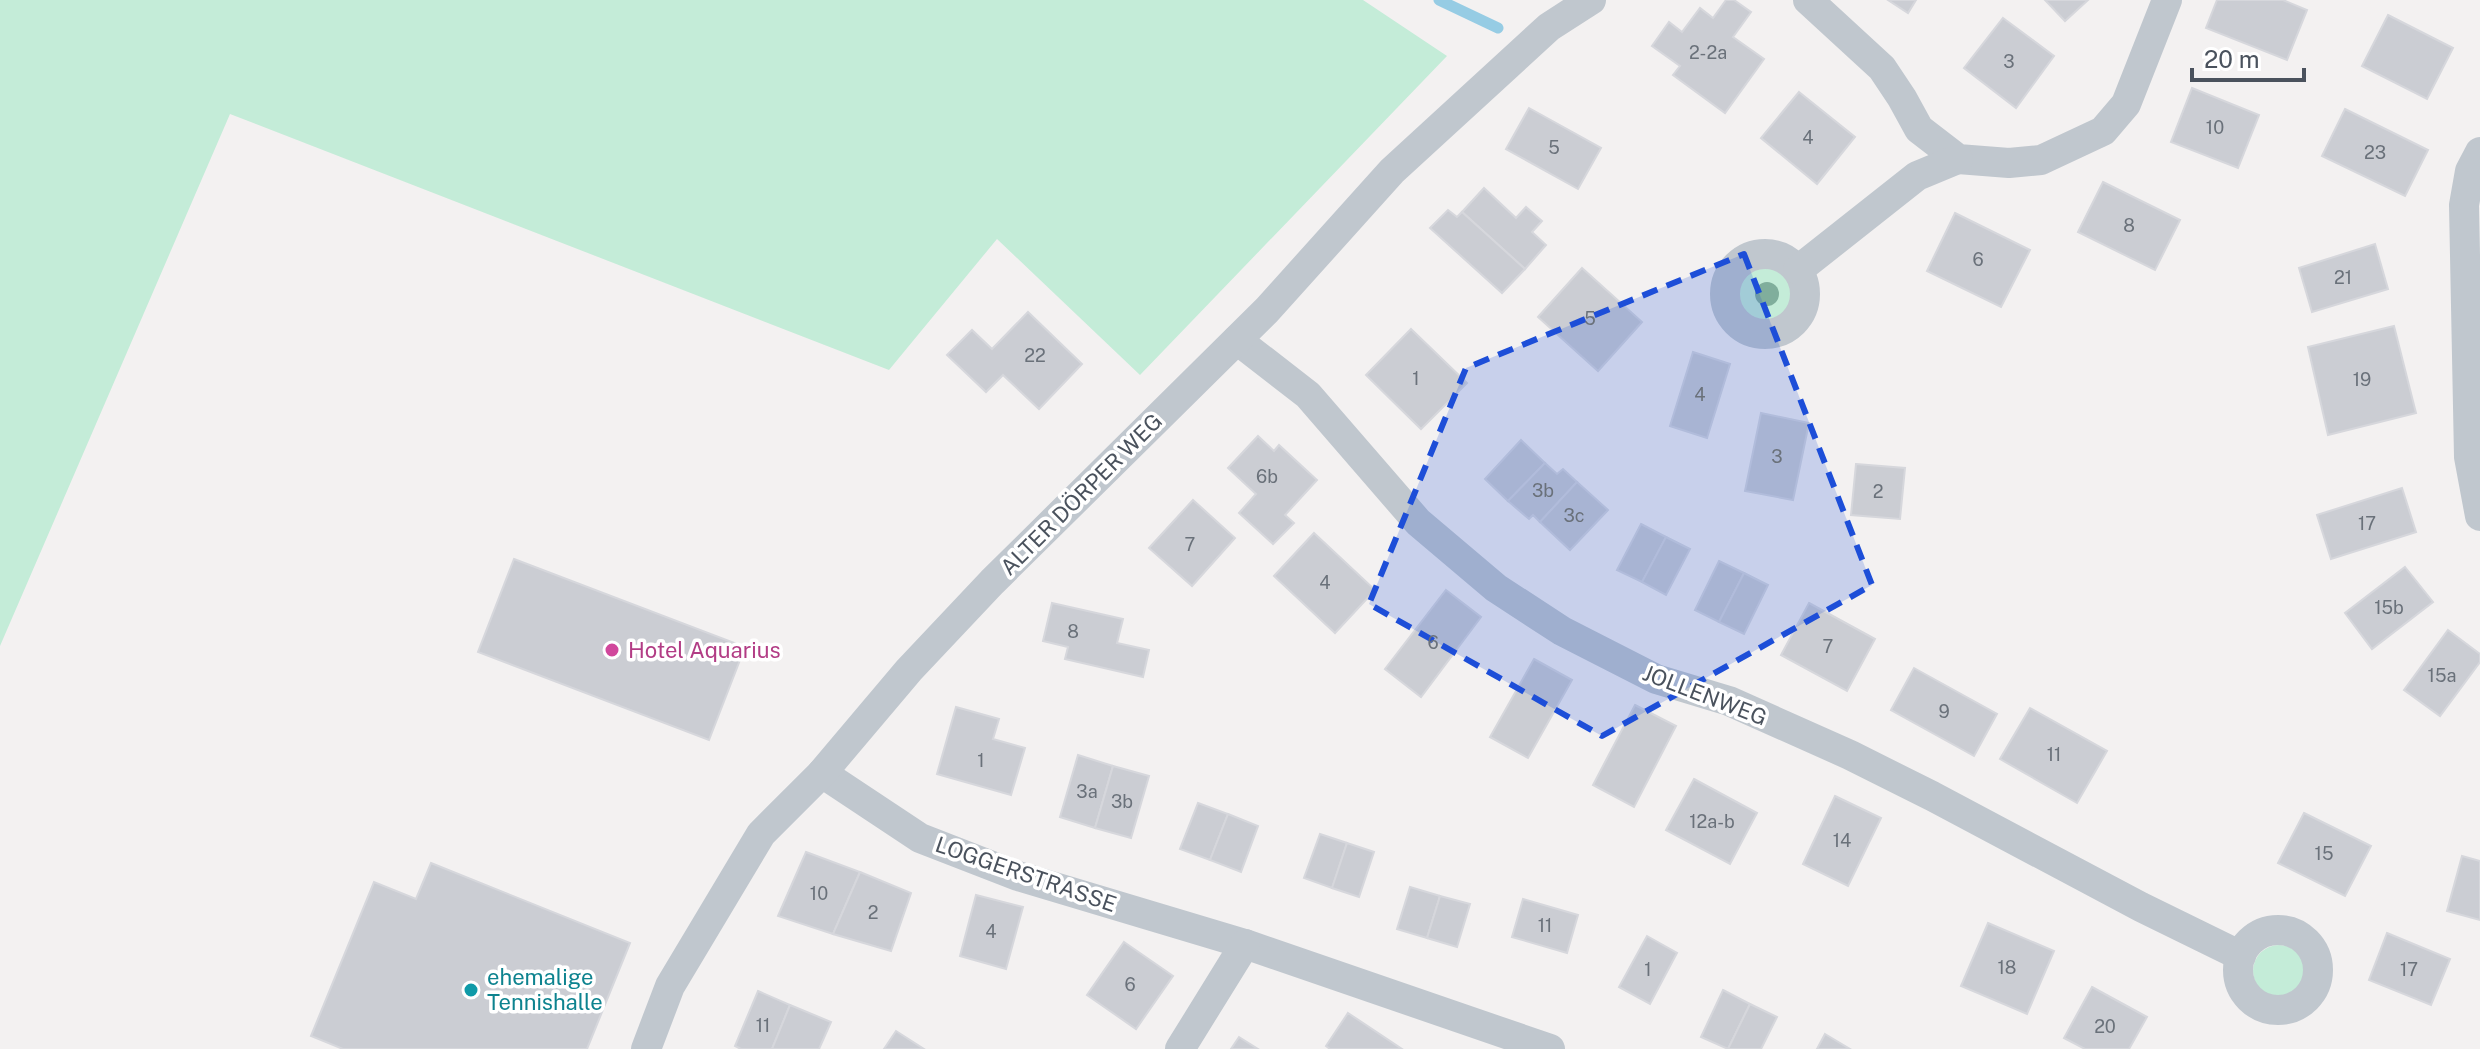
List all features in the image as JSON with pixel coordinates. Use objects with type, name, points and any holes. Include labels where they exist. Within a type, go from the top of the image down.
[{"type":"street","name":"ALTER DÖRPER WEG","points":[[646,1049],[670,986],[761,834],[822,773],[909,670],[992,582],[1267,310],[1392,171],[1549,27],[1591,0]]},
{"type":"street","points":[[1808,0],[1882,68],[1919,129],[1958,159]]},
{"type":"street","points":[[1798,270],[1917,176],[1958,159],[2009,163],[2041,160],[2103,131],[2126,104],[2167,0]]},
{"type":"street","points":[[1917,176],[1919,129]]},
{"type":"street","points":[[2480,152],[2470,171],[2464,205],[2469,457],[2480,516]]},
{"type":"street","name":"JOLLENWEG","points":[[1237,340],[1308,395],[1418,522],[1496,588],[1562,631],[1656,679],[1729,701],[1850,755],[2241,956]]},
{"type":"street","name":"LOGGERSTRASSE","points":[[822,773],[920,838],[1018,876],[1245,944],[1550,1049]]},
{"type":"street","points":[[1180,1049],[1245,944]]},
{"type":"highlighted area","points":[[1744,254],[1872,585],[1602,736],[1369,604],[1466,368]]},
{"type":"green space","points":[[0,0],[1363,0],[1447,56],[1140,375],[997,239],[889,370],[230,114],[0,646]]},
{"type":"green space","points":[[1766,267],[1785,275],[1793,294],[1785,313],[1766,321],[1747,313],[1739,294],[1747,275]]},
{"type":"green space","points":[[2279,945],[2297,953],[2305,971],[2297,989],[2279,997],[2261,989],[2253,971],[2261,953]]},
{"type":"building","points":[[1726,0],[1734,0],[1751,12],[1733,37],[1764,59],[1725,113],[1673,75],[1680,66],[1652,46],[1669,22],[1682,32],[1700,8],[1713,18]]},
{"type":"building","points":[[1888,0],[1916,0],[1908,13]]},
{"type":"building","points":[[2045,0],[2088,0],[2065,21]]},
{"type":"building","points":[[2217,0],[2283,0],[2307,10],[2287,60],[2206,28]]},
{"type":"building","points":[[2388,15],[2453,48],[2427,99],[2362,66]]},
{"type":"building","points":[[2003,18],[2054,56],[2016,108],[1964,68]]},
{"type":"building","points":[[2192,88],[2259,115],[2238,168],[2171,142]]},
{"type":"building","points":[[1799,92],[1855,137],[1817,184],[1761,138]]},
{"type":"building","points":[[1529,108],[1601,148],[1578,189],[1506,149]]},
{"type":"building","points":[[2345,109],[2428,150],[2405,196],[2322,156]]},
{"type":"building","points":[[2103,182],[2180,220],[2155,270],[2078,232]]},
{"type":"building","points":[[1484,188],[1516,218],[1526,207],[1542,221],[1532,232],[1546,245],[1525,269],[1462,212]]},
{"type":"building","points":[[1448,210],[1457,217],[1462,212],[1525,269],[1502,293],[1430,228]]},
{"type":"building","points":[[1955,213],[2030,250],[2001,307],[1927,271]]},
{"type":"building","points":[[2375,244],[2388,289],[2312,312],[2299,268]]},
{"type":"building","points":[[1582,268],[1642,322],[1598,371],[1538,317]]},
{"type":"building","points":[[1028,312],[1082,364],[1039,409],[1003,375],[986,392],[947,355],[972,330],[992,349]]},
{"type":"building","points":[[2394,326],[2416,413],[2328,435],[2308,347]]},
{"type":"building","points":[[1411,329],[1467,383],[1421,429],[1366,375]]},
{"type":"building","points":[[1693,352],[1730,364],[1707,438],[1670,426]]},
{"type":"building","points":[[1761,413],[1809,423],[1793,500],[1745,491]]},
{"type":"building","points":[[1258,436],[1274,451],[1279,445],[1317,480],[1285,515],[1294,523],[1273,544],[1239,513],[1256,494],[1228,468]]},
{"type":"building","points":[[1521,440],[1545,463],[1508,501],[1485,479]]},
{"type":"building","points":[[1545,463],[1557,474],[1563,469],[1577,482],[1540,522],[1533,515],[1529,519],[1508,501]]},
{"type":"building","points":[[1856,464],[1905,468],[1900,519],[1851,515]]},
{"type":"building","points":[[1577,482],[1608,510],[1570,550],[1540,522]]},
{"type":"building","points":[[2402,488],[2416,532],[2331,559],[2317,515]]},
{"type":"building","points":[[1193,500],[1235,538],[1192,586],[1149,548]]},
{"type":"building","points":[[1641,524],[1666,537],[1642,582],[1617,570]]},
{"type":"building","points":[[1314,533],[1375,590],[1335,633],[1274,576]]},
{"type":"building","points":[[1666,537],[1690,549],[1666,595],[1642,582]]},
{"type":"building","name":"Hotel Aquarius","points":[[514,559],[745,647],[709,740],[478,652]]},
{"type":"building","points":[[1719,561],[1744,573],[1719,622],[1695,610]]},
{"type":"building","points":[[2405,567],[2433,602],[2372,649],[2345,613]]},
{"type":"building","points":[[1744,573],[1768,585],[1744,634],[1719,622]]},
{"type":"building","points":[[1446,590],[1481,617],[1421,697],[1385,669]]},
{"type":"building","points":[[1052,603],[1123,619],[1117,643],[1149,650],[1143,677],[1065,659],[1068,647],[1043,641]]},
{"type":"building","points":[[1809,603],[1875,639],[1847,691],[1781,655]]},
{"type":"building","points":[[2448,630],[2480,654],[2480,662],[2440,716],[2404,690]]},
{"type":"building","points":[[1534,659],[1572,680],[1528,758],[1490,737]]},
{"type":"building","points":[[1914,668],[1997,714],[1974,756],[1891,710]]},
{"type":"building","points":[[1635,705],[1676,726],[1634,807],[1593,785]]},
{"type":"building","points":[[956,707],[999,719],[993,739],[1025,748],[1011,795],[937,774]]},
{"type":"building","points":[[2030,708],[2107,751],[2077,803],[2000,759]]},
{"type":"building","points":[[1078,755],[1113,766],[1095,828],[1060,817]]},
{"type":"building","points":[[1113,766],[1149,776],[1131,838],[1095,828]]},
{"type":"building","points":[[1694,779],[1757,813],[1730,864],[1666,830]]},
{"type":"building","points":[[1835,796],[1881,818],[1848,886],[1803,864]]},
{"type":"building","points":[[1198,803],[1228,814],[1210,860],[1180,849]]},
{"type":"building","points":[[2304,813],[2371,846],[2345,896],[2278,863]]},
{"type":"building","points":[[1228,814],[1258,826],[1241,872],[1210,860]]},
{"type":"building","points":[[1320,834],[1347,843],[1332,888],[1304,878]]},
{"type":"building","points":[[1347,843],[1374,852],[1359,897],[1332,888]]},
{"type":"building","points":[[806,852],[860,872],[833,934],[778,916]]},
{"type":"building","points":[[2462,856],[2480,861],[2480,920],[2447,911]]},
{"type":"building","name":"ehemalige Tennishalle","points":[[431,863],[630,943],[587,1049],[343,1049],[311,1036],[374,882],[416,899]]},
{"type":"building","points":[[860,872],[911,893],[891,951],[833,934]]},
{"type":"building","points":[[1410,887],[1440,896],[1427,938],[1397,929]]},
{"type":"building","points":[[976,895],[1023,907],[1006,969],[960,956]]},
{"type":"building","points":[[1440,896],[1470,904],[1457,947],[1427,938]]},
{"type":"building","points":[[1523,899],[1578,915],[1567,953],[1512,937]]},
{"type":"building","points":[[1988,923],[2054,951],[2027,1014],[1961,986]]},
{"type":"building","points":[[2387,933],[2450,959],[2431,1005],[2369,980]]},
{"type":"building","points":[[1647,936],[1677,953],[1650,1004],[1619,987]]},
{"type":"building","points":[[1124,942],[1173,976],[1136,1029],[1087,995]]},
{"type":"building","points":[[2092,987],[2147,1017],[2129,1049],[2085,1049],[2064,1038]]},
{"type":"building","points":[[1723,990],[1750,1004],[1728,1049],[1701,1037]]},
{"type":"building","points":[[758,991],[790,1005],[772,1049],[741,1049],[735,1046]]},
{"type":"building","points":[[1750,1004],[1777,1017],[1761,1049],[1728,1049]]},
{"type":"building","points":[[790,1005],[831,1022],[819,1049],[772,1049]]},
{"type":"building","points":[[1348,1013],[1402,1049],[1330,1049],[1326,1046]]},
{"type":"building","points":[[896,1031],[924,1049],[884,1049]]},
{"type":"building","points":[[1825,1034],[1850,1049],[1817,1049]]},
{"type":"building","points":[[1239,1037],[1258,1049],[1231,1049]]},
{"type":"waterway","points":[[1439,0],[1498,28]]},
{"type":"place","name":"Hotel Aquarius","points":[[612,650]]},
{"type":"place","name":"ehemalige Tennishalle","points":[[471,990]]}]
